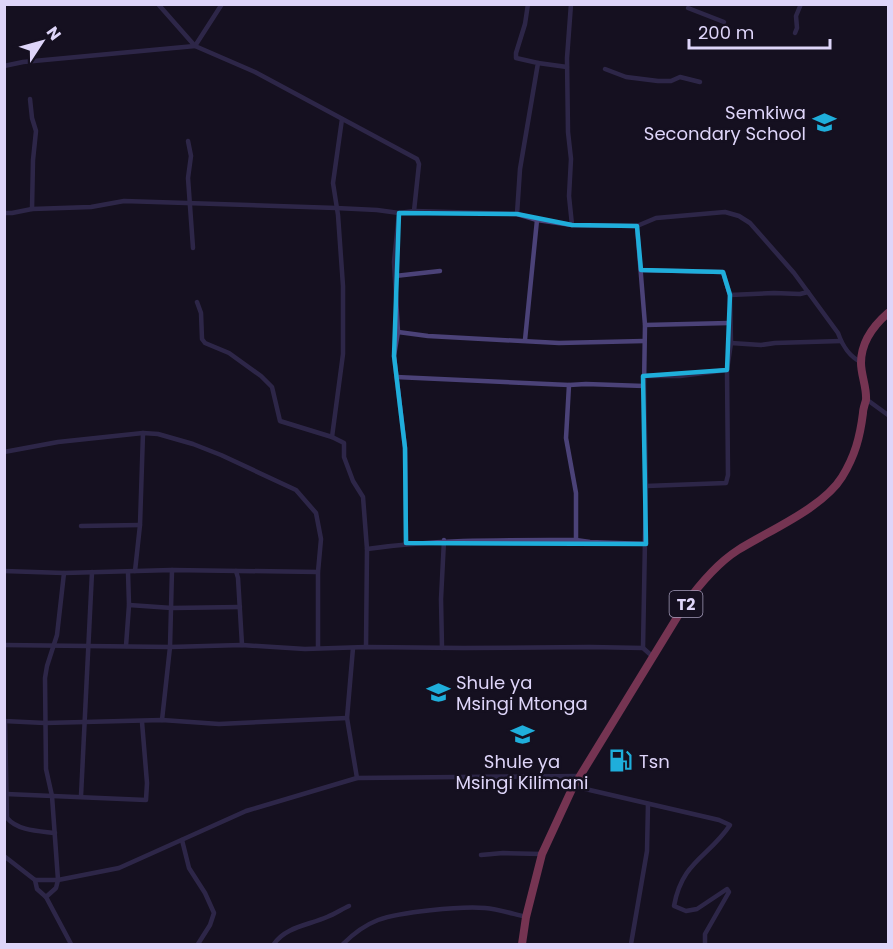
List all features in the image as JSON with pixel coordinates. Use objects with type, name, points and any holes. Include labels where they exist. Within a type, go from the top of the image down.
[{"type":"highway","name":"T2","points":[[522,945],[526,917],[542,854],[577,780],[698,587],[735,552],[799,514],[823,497],[840,480],[858,444],[866,399],[861,362],[866,339],[888,313]]},
{"type":"street","points":[[158,4],[195,46],[255,72],[417,159],[419,164],[414,211]]},
{"type":"street","points":[[195,46],[222,4]]},
{"type":"street","points":[[528,4],[516,58],[567,67]]},
{"type":"street","points":[[571,4],[567,29],[567,67],[571,159],[568,196],[572,225]]},
{"type":"street","points":[[795,33],[796,16],[801,4]]},
{"type":"street","points":[[688,8],[724,22]]},
{"type":"street","points":[[4,66],[23,62],[195,46]]},
{"type":"street","points":[[517,214],[520,169],[538,63]]},
{"type":"street","points":[[605,69],[626,77],[658,81],[671,81],[680,77],[700,82]]},
{"type":"street","points":[[30,99],[36,132],[32,209]]},
{"type":"street","points":[[332,436],[343,354],[343,286],[333,183],[342,119]]},
{"type":"street","points":[[188,141],[191,156],[188,178],[189,203],[193,221],[193,248]]},
{"type":"street","points":[[4,213],[32,209],[91,207],[124,201],[336,208],[399,213],[414,211],[517,214],[537,220],[572,225],[637,226],[656,219],[725,212],[739,216],[750,223],[794,273],[854,359],[861,362]]},
{"type":"street","points":[[399,213],[394,262],[398,332],[394,356],[405,448],[406,543]]},
{"type":"street","points":[[525,340],[537,220]]},
{"type":"street","points":[[637,226],[645,325],[646,544],[643,648]]},
{"type":"street","points":[[641,270],[723,272],[730,295],[731,343],[728,370],[728,475],[726,483],[646,486]]},
{"type":"street","points":[[395,276],[440,271]]},
{"type":"street","points":[[730,295],[808,292]]},
{"type":"street","points":[[197,302],[201,313],[202,339],[205,343],[229,353],[261,376],[272,387],[280,421],[332,436],[344,443],[344,457],[353,481],[363,497],[368,549],[366,647]]},
{"type":"street","points":[[645,325],[729,323]]},
{"type":"street","points":[[398,332],[428,336],[559,343],[644,341]]},
{"type":"street","points":[[731,343],[761,345],[841,341]]},
{"type":"street","points":[[644,376],[680,376],[728,370]]},
{"type":"street","points":[[396,377],[644,386]]},
{"type":"street","points":[[569,385],[566,438],[576,493],[576,540]]},
{"type":"street","points":[[866,399],[888,415]]},
{"type":"street","points":[[135,571],[140,525],[143,433]]},
{"type":"street","points":[[4,453],[58,442],[143,433],[174,437],[193,444],[296,490],[316,513],[321,539],[318,572],[318,647]]},
{"type":"street","points":[[81,526],[140,525]]},
{"type":"street","points":[[368,549],[444,540],[576,540],[646,544]]},
{"type":"street","points":[[442,648],[441,599],[444,540]]},
{"type":"street","points":[[4,571],[64,573],[172,570],[318,572]]},
{"type":"street","points":[[162,720],[170,646],[172,570]]},
{"type":"street","points":[[236,571],[242,645]]},
{"type":"street","points":[[81,796],[92,572]]},
{"type":"street","points":[[126,646],[129,605],[128,572]]},
{"type":"street","points":[[46,897],[56,888],[58,880],[52,796],[46,769],[45,678],[46,666],[54,646],[64,573]]},
{"type":"street","points":[[129,605],[172,608],[240,607]]},
{"type":"street","points":[[4,645],[242,645],[305,649],[318,647],[643,648],[653,657]]},
{"type":"street","points":[[353,648],[347,718],[357,778]]},
{"type":"street","points":[[55,833],[23,828],[7,818],[5,721],[45,723],[162,720],[219,724],[347,718]]},
{"type":"street","points":[[6,794],[146,800],[147,766],[142,722]]},
{"type":"street","points":[[35,880],[58,880],[119,868],[246,812],[357,778],[577,780],[581,788],[719,820],[730,825],[690,867],[681,882],[674,906],[686,911],[698,909],[727,890],[729,892],[705,934],[705,945]]},
{"type":"street","points":[[631,945],[647,852],[648,804]]},
{"type":"street","points":[[182,840],[189,868],[206,893],[214,913],[198,945]]},
{"type":"street","points":[[482,855],[542,854]]},
{"type":"street","points":[[4,856],[35,880],[71,945]]},
{"type":"street","points":[[274,945],[285,932],[328,917],[349,906]]},
{"type":"street","points":[[344,945],[358,931],[377,921],[392,917],[446,909],[486,908],[526,917]]},
{"type":"highlighted area","points":[[399,213],[517,214],[572,225],[637,226],[641,270],[723,272],[730,295],[727,370],[643,376],[646,544],[406,543],[405,448],[394,356]]},
{"type":"place","name":"Semkiwa Secondary School","points":[[824,122]]},
{"type":"place","name":"Shule ya Msingi Mtonga","points":[[438,692]]},
{"type":"place","name":"Shule ya Msingi Kilimani","points":[[522,735]]},
{"type":"place","name":"Tsn","points":[[621,761]]}]
